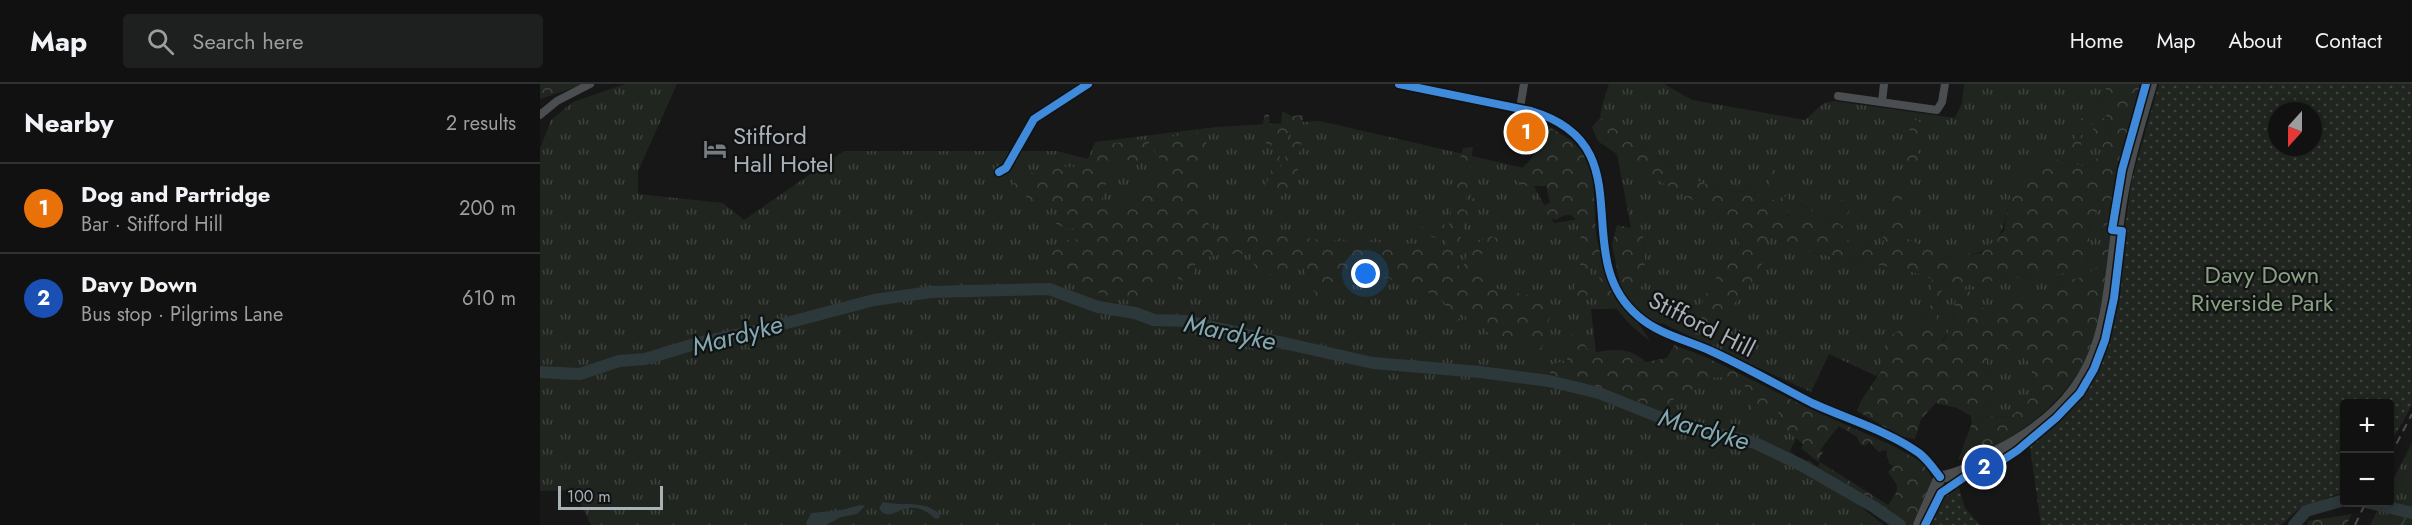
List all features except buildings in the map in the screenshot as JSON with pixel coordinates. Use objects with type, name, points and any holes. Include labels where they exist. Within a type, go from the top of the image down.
[{"type":"main road","points":[[1919,525],[1940,477],[1950,476],[1966,469],[2020,438],[2042,422],[2070,396],[2086,373],[2097,349],[2107,316],[2123,192],[2151,84]]},
{"type":"street","points":[[540,114],[557,101],[591,84]]},
{"type":"street","points":[[999,172],[1006,168],[1034,119],[1088,84]]},
{"type":"street","name":"Stifford Hill","points":[[1399,84],[1520,108],[1557,120],[1568,127],[1586,145],[1595,165],[1609,266],[1621,296],[1638,316],[1660,330],[1710,351],[1905,445],[1921,455],[1940,477]]},
{"type":"street","points":[[1520,108],[1524,84]]},
{"type":"street","points":[[1882,102],[1884,84]]},
{"type":"street","points":[[1838,96],[1937,110],[1942,102],[1945,84]]},
{"type":"green space","points":[[540,84],[585,84],[540,99]]},
{"type":"green space","points":[[625,84],[677,84],[638,171],[638,194],[723,203],[744,220],[844,151],[1057,151],[1088,159],[1095,142],[1216,127],[1320,121],[1524,168],[1554,223],[1587,218],[1597,268],[1616,309],[1591,309],[1597,361],[1658,367],[1690,358],[1808,413],[1790,451],[1884,525],[591,525],[574,490],[540,491],[540,149],[551,120],[573,102]]},
{"type":"green space","points":[[1609,84],[1664,84],[1692,100],[1805,120],[1824,103],[1834,101],[1955,118],[1962,103],[1964,84],[2107,84],[2102,104],[2108,123],[2100,156],[2086,167],[2056,159],[2012,187],[2005,221],[1997,239],[1980,252],[1947,258],[1897,235],[1880,230],[1884,248],[1865,245],[1869,238],[1855,245],[1846,240],[1838,223],[1818,216],[1801,203],[1797,217],[1774,208],[1754,192],[1726,191],[1686,177],[1600,118]]},
{"type":"green space","points":[[2107,84],[2140,84],[2123,158],[2103,297],[2092,344],[2073,380],[2046,410],[2026,427],[1988,451],[1958,460],[1972,423],[1988,416],[2010,417],[2028,401],[2033,379],[2032,371],[2022,349],[2018,343],[2001,354],[1987,356],[1986,370],[1995,384],[1991,402],[1971,416],[1957,408],[1936,403],[1921,419],[1915,439],[1902,437],[1857,411],[1881,371],[1882,354],[1887,343],[1897,332],[1911,328],[1936,331],[1943,342],[1951,328],[1956,300],[1968,289],[1977,304],[1992,314],[2010,297],[2041,301],[2057,282],[2079,278],[2097,268],[2105,217],[2100,207],[2088,226],[2090,246],[2072,272],[2009,278],[1976,287],[1968,284],[1954,296],[1952,288],[1944,279],[1936,321],[1926,323],[1931,303],[1932,279],[1901,269],[1827,256],[1770,236],[1765,245],[1761,267],[1750,285],[1718,323],[1704,324],[1698,314],[1709,287],[1740,247],[1734,221],[1640,170],[1598,141],[1592,127],[1600,118],[1686,177],[1726,191],[1754,192],[1765,202],[1787,196],[1793,205],[1786,215],[1797,217],[1800,203],[1818,216],[1847,229],[1846,240],[1855,245],[1862,239],[1870,237],[1865,245],[1883,248],[1884,240],[1880,230],[1887,231],[1886,217],[1899,212],[1907,224],[1906,238],[1947,258],[1981,253],[2004,231],[2012,187],[2032,162],[2056,159],[2086,167],[2100,156],[2107,120],[2102,134],[2091,141],[2094,124],[2085,122],[2080,137],[2083,140],[2077,158],[2069,159],[2070,149],[2080,125],[2076,123],[2084,116],[2107,119],[2102,104]]},
{"type":"green space","name":"Davy Down Riverside Park","points":[[2159,84],[2412,84],[2412,405],[2394,437],[2394,399],[2340,399],[2340,493],[2300,508],[2281,525],[2041,525],[2030,447],[2082,392],[2096,370],[2110,332],[2132,179]]},
{"type":"green space","points":[[1282,111],[1291,116],[1303,115],[1302,131],[1296,133],[1297,123],[1289,125],[1278,164],[1272,163],[1279,138],[1274,140],[1270,148],[1265,145],[1270,135],[1261,132],[1265,114],[1269,115],[1270,127],[1281,127]]},
{"type":"green space","points":[[1913,119],[1927,125],[1925,129],[1918,129],[1925,133],[1917,151],[1921,156],[1917,169],[1903,167],[1904,157],[1913,146],[1906,140],[1911,135],[1907,123]]},
{"type":"green space","points":[[1548,126],[1572,141],[1583,153],[1593,178],[1596,235],[1606,274],[1650,341],[1628,322],[1612,302],[1599,278],[1591,251],[1589,290],[1581,315],[1578,309],[1574,300],[1581,253],[1580,231],[1577,222],[1572,216],[1565,215],[1556,220],[1536,208],[1550,203],[1546,186],[1520,186],[1517,172],[1532,157]]},
{"type":"green space","points":[[1202,132],[1210,152],[1206,164],[1199,168],[1206,179],[1200,192],[1209,225],[1214,230],[1324,240],[1446,245],[1463,148],[1473,147],[1464,212],[1473,197],[1478,204],[1464,225],[1459,249],[1459,267],[1463,268],[1468,249],[1483,240],[1483,223],[1492,225],[1492,238],[1499,237],[1501,245],[1480,255],[1482,267],[1492,270],[1489,287],[1546,299],[1551,316],[1543,331],[1542,347],[1531,353],[1528,337],[1498,344],[1482,326],[1470,330],[1465,327],[1468,322],[1461,307],[1456,309],[1460,320],[1449,324],[1447,317],[1449,312],[1441,297],[1421,290],[1401,287],[1388,277],[1377,281],[1366,265],[1354,281],[1333,291],[1321,308],[1314,302],[1316,293],[1308,285],[1302,263],[1263,277],[1255,267],[1250,254],[1220,254],[1195,260],[1195,273],[1188,278],[1185,276],[1184,280],[1178,281],[1178,274],[1173,269],[1163,275],[1143,303],[1114,298],[1099,292],[1076,275],[1058,274],[1039,253],[1054,250],[1067,240],[1088,239],[1079,227],[1068,230],[1055,223],[1063,214],[1058,207],[1043,199],[1032,205],[1024,193],[1014,186],[1015,175],[1042,172],[1044,163],[1067,167],[1076,166],[1093,156],[1094,145],[1149,140],[1149,152],[1141,163],[1110,169],[1101,202],[1121,206],[1166,172],[1165,164],[1155,153],[1155,139]]},
{"type":"green space","points":[[1304,135],[1296,163],[1298,169],[1290,189],[1279,198],[1277,189],[1266,185],[1272,168],[1280,168],[1290,145]]},
{"type":"green space","points":[[1617,154],[1694,201],[1734,220],[1740,247],[1709,287],[1699,314],[1732,304],[1760,269],[1763,245],[1770,236],[1827,256],[1901,269],[1933,279],[1931,303],[1926,322],[1936,321],[1944,279],[1955,295],[1968,284],[1976,287],[2009,278],[2072,271],[2090,246],[2088,226],[2099,206],[2105,217],[2098,268],[2079,278],[2057,282],[2041,301],[2009,298],[1992,314],[1977,304],[1968,290],[1956,300],[1951,328],[1942,342],[1882,356],[1882,369],[1876,376],[1829,354],[1811,392],[1668,326],[1635,304],[1633,296],[1643,284],[1645,259],[1643,235],[1631,228]]},
{"type":"green space","points":[[1773,169],[1788,180],[1786,188],[1770,189],[1770,181],[1765,179]]},
{"type":"green space","points":[[1908,187],[1909,197],[1893,201],[1884,195],[1886,188],[1900,191]]},
{"type":"green space","points":[[1844,199],[1853,202],[1847,216],[1840,220],[1831,217],[1836,205]]},
{"type":"green space","points":[[1437,218],[1445,222],[1442,238],[1431,237],[1426,232],[1420,236],[1423,224]]},
{"type":"green space","points":[[1617,225],[1631,228],[1643,235],[1645,262],[1643,284],[1633,296],[1635,304],[1665,324],[1650,321],[1634,309],[1621,289],[1612,244]]},
{"type":"green space","points":[[1580,327],[1589,353],[1626,351],[1646,362],[1667,358],[1674,345],[1708,358],[1922,462],[1934,480],[1912,525],[1902,525],[1822,475],[1806,462],[1809,460],[1818,467],[1820,462],[1888,505],[1897,488],[1888,472],[1893,466],[1889,463],[1886,450],[1879,452],[1869,442],[1865,446],[1860,444],[1857,437],[1839,426],[1820,450],[1823,452],[1818,462],[1801,448],[1803,444],[1777,422],[1779,408],[1766,416],[1753,412],[1744,384],[1732,385],[1729,377],[1708,378],[1699,389],[1668,391],[1676,403],[1661,414],[1593,386],[1550,375],[1550,365],[1567,360],[1568,340]]},
{"type":"green space","points":[[2018,343],[2032,370],[2033,386],[2028,401],[2011,417],[1988,416],[1972,423],[1971,416],[1991,402],[1995,384],[1986,370],[1987,355],[2001,354]]},
{"type":"green space","points":[[2412,443],[2412,525],[2370,525],[2379,507],[2394,507],[2394,478]]},
{"type":"green space","points":[[1957,482],[1965,508],[1980,525],[1928,525],[1943,494]]},
{"type":"green space","points":[[2352,514],[2346,525],[2307,525],[2308,521]]},
{"type":"shaded area","points":[[2340,497],[2341,507],[2321,512],[2315,506]]},
{"type":"shaded area","points":[[883,502],[925,506],[939,513],[940,517],[936,519],[917,508],[886,514],[879,508]]},
{"type":"shaded area","points":[[2394,504],[2409,507],[2406,517],[2365,507],[2394,507]]},
{"type":"shaded area","points":[[860,505],[865,506],[857,514],[841,517],[826,525],[807,525],[806,523],[811,513],[842,510]]},
{"type":"waterway","name":"Mardyke","points":[[540,372],[580,374],[619,361],[645,359],[698,343],[756,331],[874,300],[931,292],[1049,289],[1098,307],[1135,313],[1154,320],[1186,321],[1373,363],[1480,372],[1549,381],[1599,393],[1669,421],[1755,443],[1801,465],[1874,507],[1900,525]]},
{"type":"waterway","name":"Mardyke","points":[[2294,525],[2306,511],[2340,501]]},
{"type":"waterway","name":"Mardyke","points":[[2387,507],[2412,513]]},
{"type":"waterway","points":[[2402,525],[2408,512]]},
{"type":"railway","points":[[2392,453],[2412,414]]},
{"type":"railway","points":[[2355,525],[2364,507]]},
{"type":"cycle path","points":[[999,172],[1006,168],[1034,119],[1088,84]]},
{"type":"cycle path","points":[[1399,84],[1531,111],[1566,127],[1587,149],[1597,175],[1607,263],[1617,291],[1638,316],[1664,332],[1724,357],[1812,403],[1894,438],[1922,455],[1940,477]]},
{"type":"cycle path","points":[[1925,525],[1941,493],[1966,476],[2000,462],[2018,450],[2056,418],[2080,393],[2094,369],[2105,340],[2114,298],[2122,231],[2112,230],[2122,170],[2146,84]]},
{"type":"place","name":"Dog and Partridge","points":[[1526,132]]},
{"type":"place","name":"Stifford Hall Hotel","points":[[715,149]]},
{"type":"place","name":"Davy Down","points":[[1984,467]]}]
